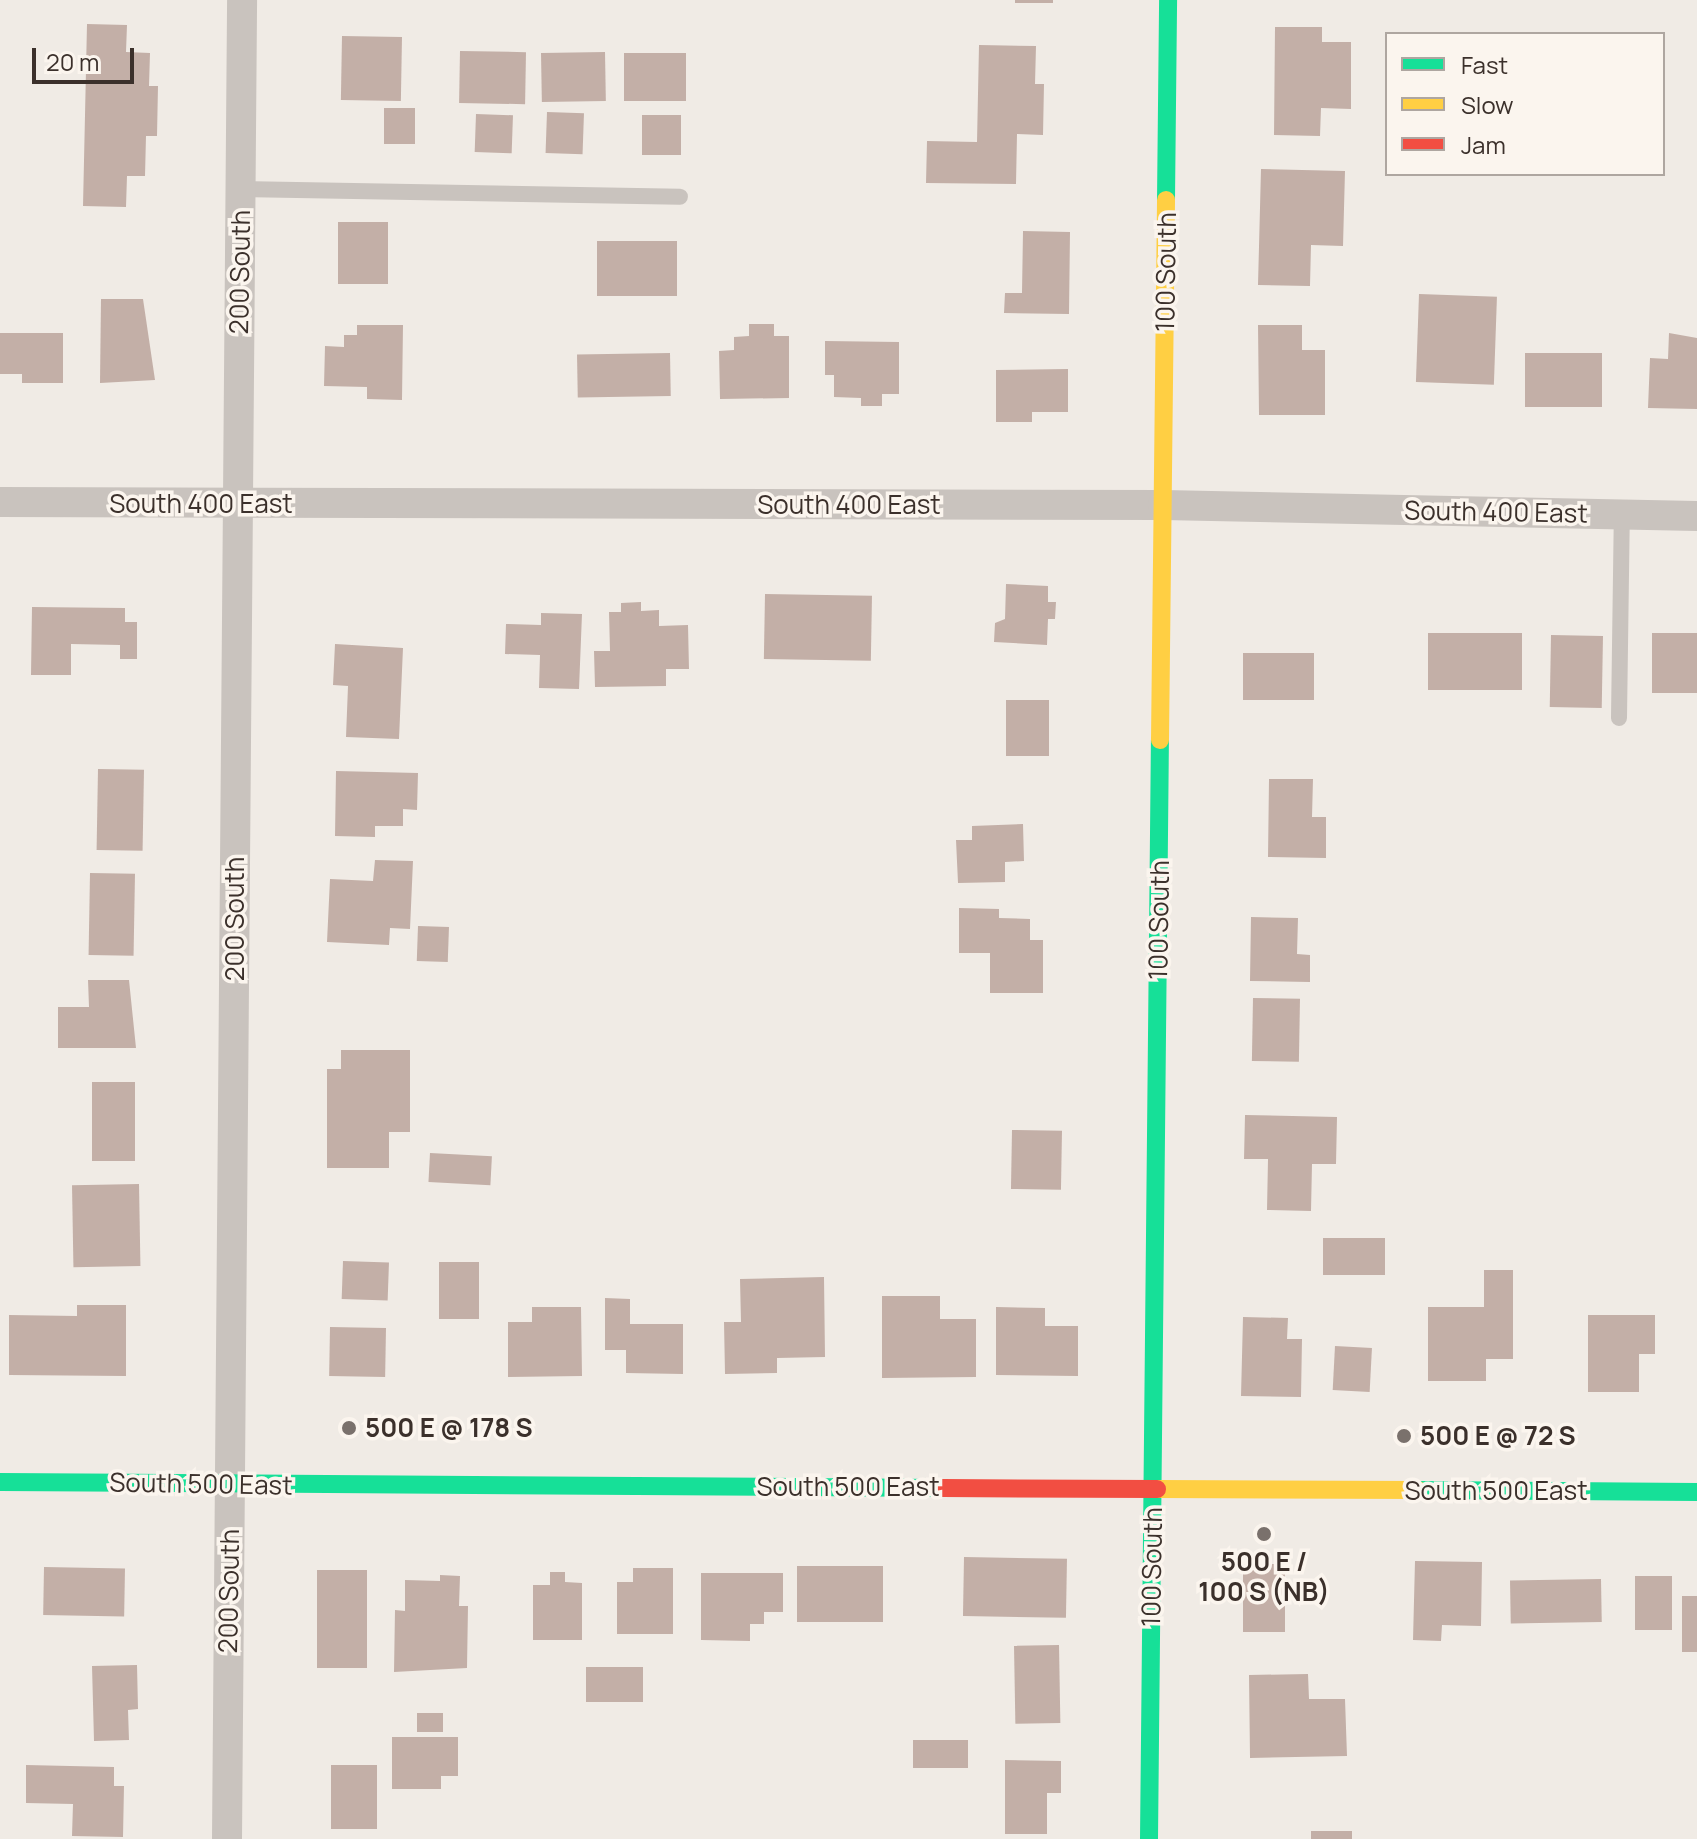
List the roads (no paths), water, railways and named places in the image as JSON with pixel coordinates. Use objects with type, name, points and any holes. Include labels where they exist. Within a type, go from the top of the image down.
[{"type":"street","name":"200 South","points":[[227,1839],[242,0]]},
{"type":"street","name":"100 South","points":[[1149,1839],[1168,0]]},
{"type":"street","name":"South 400 East","points":[[0,502],[1163,505],[1697,516]]},
{"type":"street","name":"South 500 East","points":[[0,1482],[1697,1492]]},
{"type":"lane","points":[[241,189],[680,197]]},
{"type":"lane","points":[[1619,718],[1622,515]]},
{"type":"place","name":"500 E @ 178 S","points":[[349,1428]]},
{"type":"place","name":"500 E @ 72 S","points":[[1404,1436]]},
{"type":"place","name":"500 E / 100 S (NB)","points":[[1264,1534]]}]
